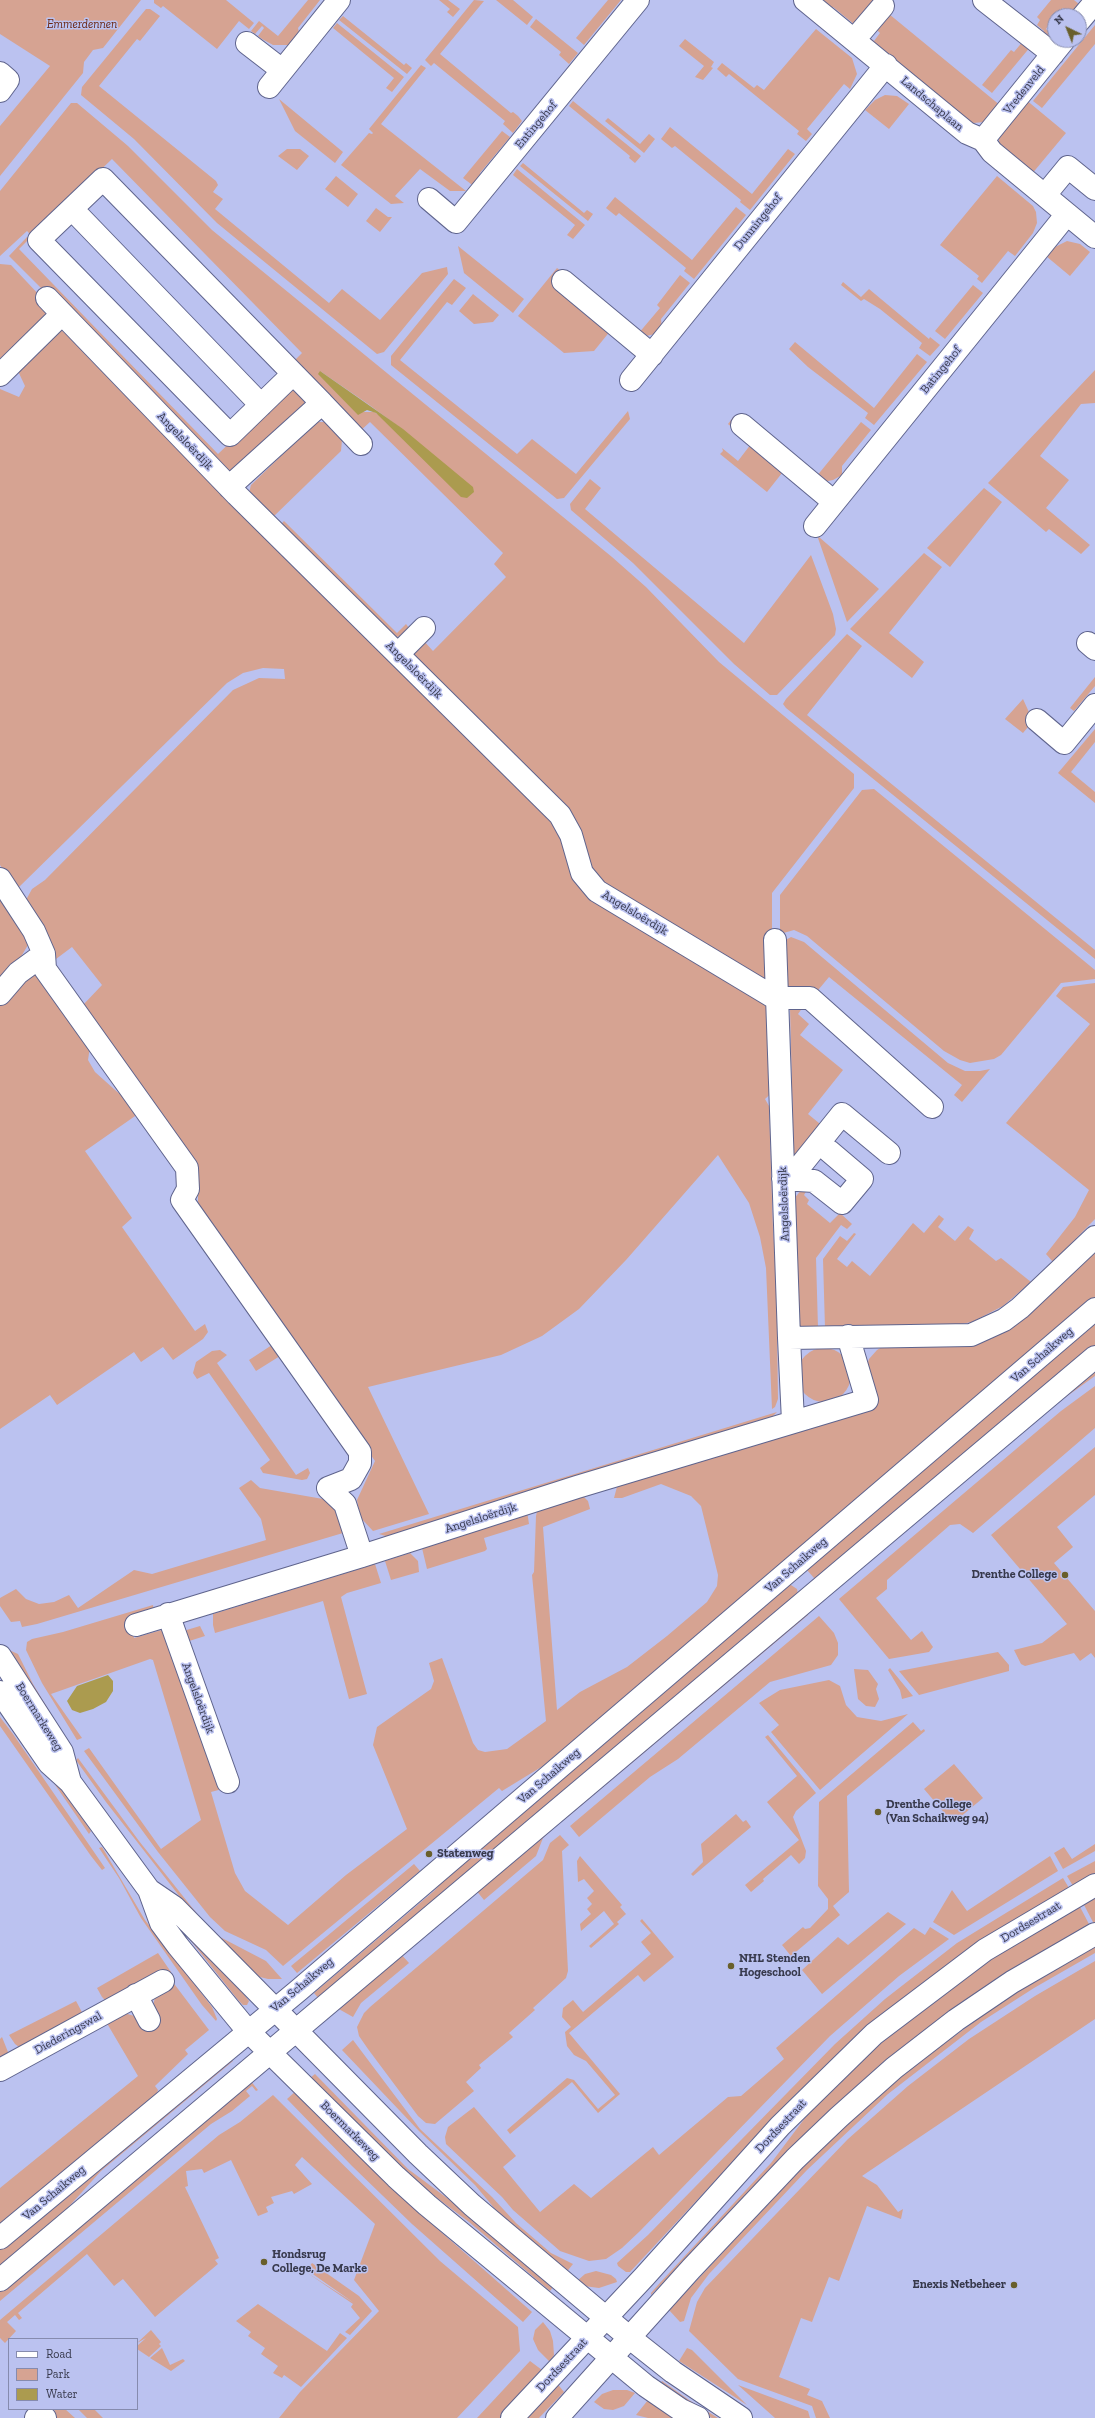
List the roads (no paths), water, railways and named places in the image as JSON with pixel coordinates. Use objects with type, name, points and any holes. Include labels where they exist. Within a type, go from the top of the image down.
[{"type":"street","points":[[268,87],[339,0]]},
{"type":"street","name":"Entingehof","points":[[429,199],[456,222],[638,0]]},
{"type":"street","name":"Landschaplaan","points":[[805,0],[967,133],[983,140],[992,152],[1095,237]]},
{"type":"street","points":[[984,0],[1047,40]]},
{"type":"street","points":[[1087,12],[1095,2]]},
{"type":"street","points":[[854,40],[883,6]]},
{"type":"street","points":[[247,43],[282,70]]},
{"type":"street","name":"Vredenveld","points":[[983,140],[1057,48]]},
{"type":"street","name":"Dunningehof","points":[[631,380],[886,65]]},
{"type":"street","points":[[0,73],[8,80],[0,90]]},
{"type":"street","points":[[1045,195],[1068,167],[1095,189]]},
{"type":"street","points":[[293,374],[230,435],[39,240],[103,178],[293,374],[315,409],[361,444]]},
{"type":"street","points":[[72,209],[261,405]]},
{"type":"street","name":"Batingehof","points":[[815,526],[1067,214]]},
{"type":"street","points":[[563,281],[652,354]]},
{"type":"street","name":"Angelsloërdijk","points":[[47,298],[233,491],[560,815],[571,835],[582,873],[597,891],[775,998]]},
{"type":"street","points":[[0,375],[62,314]]},
{"type":"street","points":[[233,491],[293,440],[315,409]]},
{"type":"street","points":[[742,425],[834,502]]},
{"type":"street","points":[[398,654],[424,628]]},
{"type":"street","points":[[1037,720],[1064,743],[1095,705]]},
{"type":"street","points":[[0,879],[34,931],[44,954],[45,969],[187,1168],[188,1189],[182,1200],[360,1452],[360,1463],[351,1479],[328,1488],[345,1504],[362,1556]]},
{"type":"street","name":"Angelsloërdijk","points":[[775,940],[775,998],[786,1179],[789,1338],[793,1422]]},
{"type":"street","points":[[0,994],[18,973],[44,954]]},
{"type":"street","points":[[775,998],[810,998],[932,1107]]},
{"type":"street","points":[[786,1179],[842,1114],[889,1153]]},
{"type":"street","points":[[786,1179],[814,1181],[842,1204],[862,1179],[830,1151]]},
{"type":"street","points":[[789,1338],[971,1335],[988,1329],[1004,1320],[1020,1308],[1095,1237]]},
{"type":"street","name":"Van Schaikweg","points":[[0,2238],[274,2009],[1095,1309]]},
{"type":"street","name":"Angelsloërdijk","points":[[136,1625],[362,1556],[577,1487],[868,1400],[848,1336]]},
{"type":"street","points":[[0,2280],[269,2052],[296,2031],[550,1814],[810,1598],[1095,1357]]},
{"type":"street","name":"Angelsloërdijk","points":[[168,1614],[228,1782]]},
{"type":"street","name":"Boermarkeweg","points":[[0,1656],[62,1752],[70,1782]]},
{"type":"street","name":"Boermarkeweg","points":[[0,1692],[50,1763],[70,1782],[149,1890],[161,1923],[248,2030],[269,2052],[396,2177],[646,2386],[681,2410],[698,2418]]},
{"type":"street","name":"Dordsestraat","points":[[512,2418],[588,2338],[780,2126],[874,2034],[984,1950],[1095,1885]]},
{"type":"street","name":"Boermarkeweg","points":[[149,1890],[174,1907],[433,2168],[526,2252],[673,2372],[741,2418]]},
{"type":"street","points":[[557,2418],[691,2269],[795,2159],[894,2068],[956,2020],[1012,1982],[1095,1934]]},
{"type":"street","name":"Diederingswal","points":[[0,2070],[163,1981]]},
{"type":"street","points":[[136,1996],[149,2020]]},
{"type":"street","points":[[36,2418],[40,2414],[45,2418]]},
{"type":"water","points":[[320,371],[403,429],[473,487],[474,492],[467,498],[461,497],[376,413],[367,410],[358,415],[318,374]]},
{"type":"water","points":[[108,1675],[113,1681],[113,1691],[106,1702],[93,1709],[80,1713],[72,1710],[67,1701],[77,1686]]},
{"type":"place","name":"Drenthe College","points":[[1065,1575]]},
{"type":"place","name":"Drenthe College (Van Schaikweg 94)","points":[[878,1812]]},
{"type":"place","name":"Statenweg","points":[[429,1854]]},
{"type":"place","name":"NHL Stenden Hogeschool","points":[[731,1966]]},
{"type":"place","name":"Hondsrug College, De Marke","points":[[264,2262]]},
{"type":"place","name":"Enexis Netbeheer","points":[[1014,2285]]},
{"type":"park label","name":"Emmerdennen","points":[[82,25]]}]
